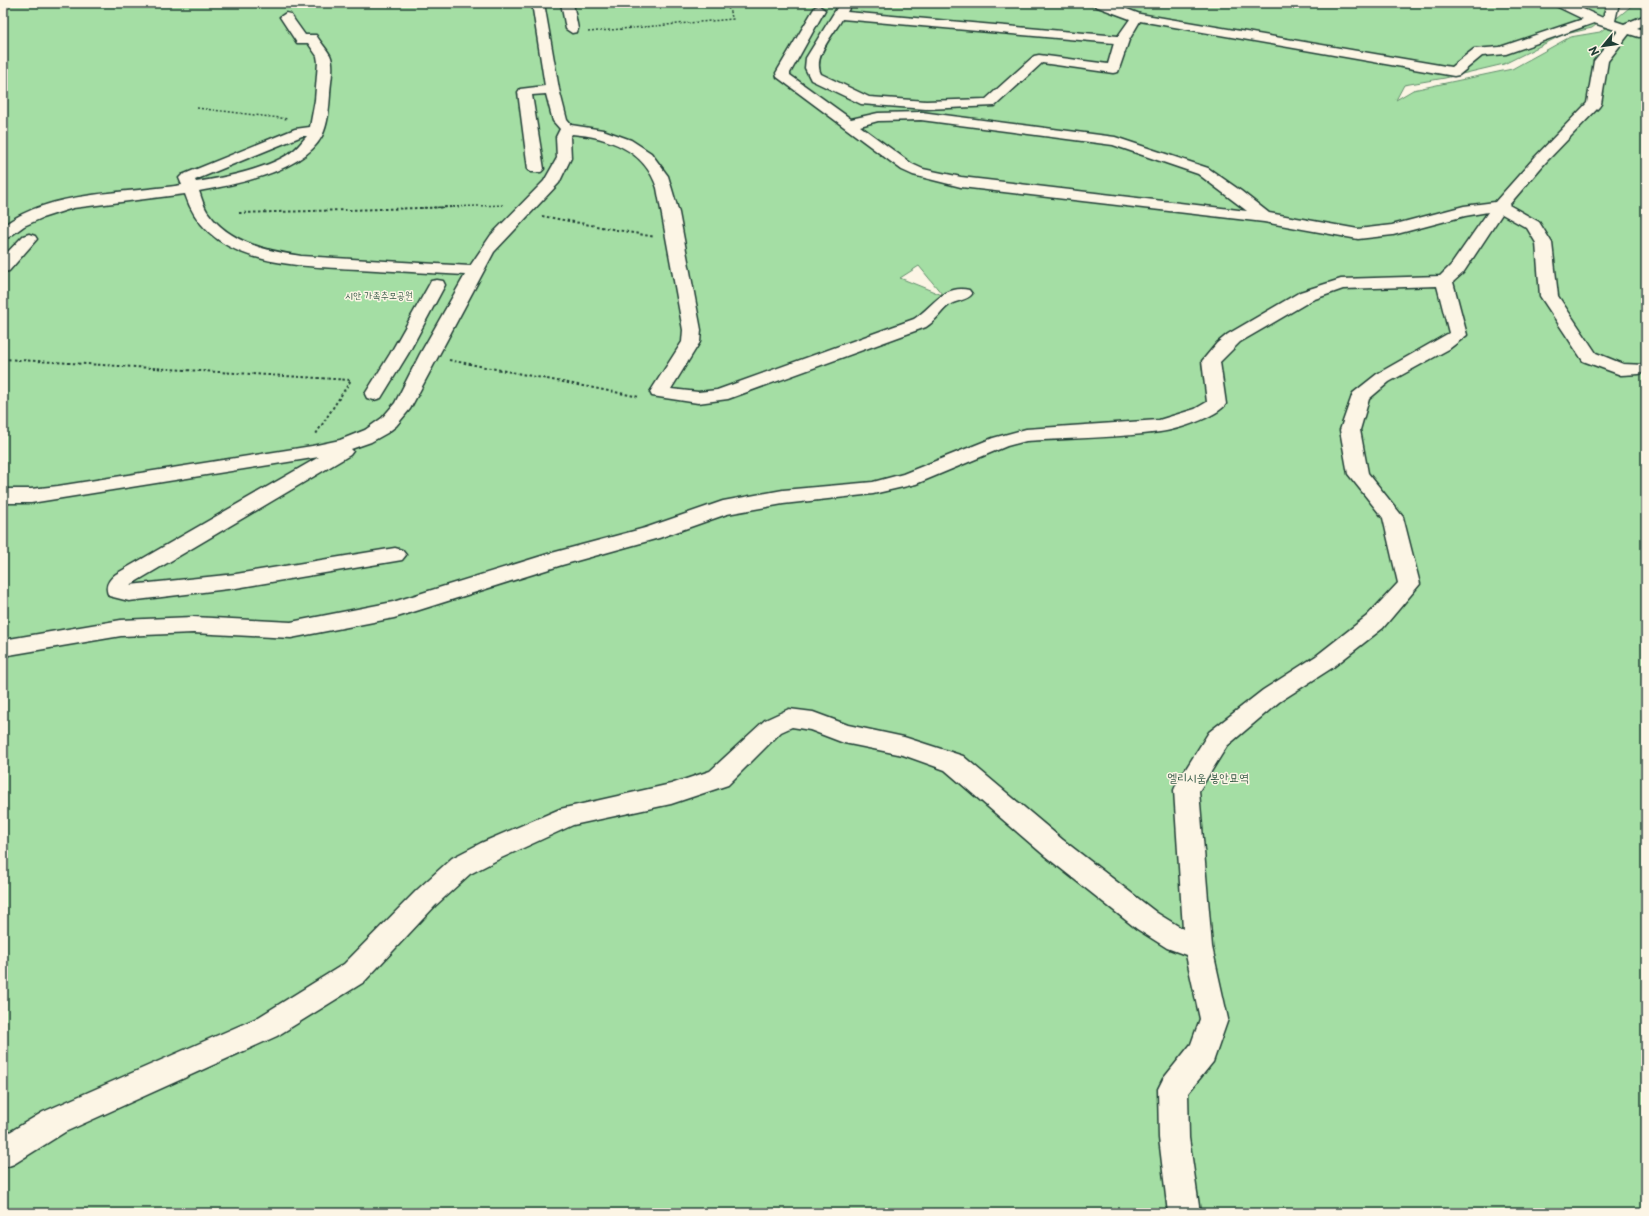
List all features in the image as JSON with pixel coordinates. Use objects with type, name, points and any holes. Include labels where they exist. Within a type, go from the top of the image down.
[{"type":"lane","points":[[538,3],[552,89],[560,120],[567,129],[597,132],[632,146],[654,163],[664,183],[677,241],[692,330],[692,342],[659,392],[694,398],[707,398],[721,395],[920,323],[930,317],[942,302],[949,298],[963,294]]},
{"type":"lane","points":[[567,3],[577,31]]},
{"type":"lane","points":[[846,3],[810,64],[811,70],[816,77],[866,101],[926,105],[990,103],[1039,59],[1113,69],[1122,40],[1137,17]]},
{"type":"lane","points":[[1099,3],[1137,17],[1454,72],[1479,52],[1501,51],[1594,19]]},
{"type":"lane","points":[[1560,3],[1594,19],[1627,28],[1646,36]]},
{"type":"lane","points":[[1608,23],[1613,3]]},
{"type":"lane","points":[[819,10],[783,73],[784,77],[907,167],[961,182],[1226,214],[1264,217],[1358,234],[1393,230],[1464,211],[1500,206],[1533,225],[1544,243],[1549,296],[1589,357],[1621,370],[1639,369]]},
{"type":"lane","points":[[839,15],[1122,40]]},
{"type":"lane","points":[[3,234],[27,218],[56,207],[73,203],[191,187],[244,178],[272,168],[297,154],[308,145],[318,127],[324,56],[311,38],[302,40],[286,17]]},
{"type":"lane","points":[[3,648],[121,628],[193,625],[291,630],[298,629],[394,610],[556,559],[652,533],[723,508],[783,497],[873,488],[909,479],[1000,442],[1026,435],[1160,426],[1202,413],[1217,404],[1212,361],[1223,347],[1234,338],[1306,296],[1341,284],[1444,281],[1456,269],[1500,206],[1540,160],[1594,104],[1601,61],[1627,28],[1646,19]]},
{"type":"lane","points":[[536,169],[525,92],[552,89]]},
{"type":"lane","points":[[850,124],[878,117],[921,116],[1050,131],[1115,141],[1203,171],[1236,194],[1264,217]]},
{"type":"lane","points":[[318,127],[300,132],[187,178],[201,214],[215,230],[242,246],[263,254],[301,261],[475,271]]},
{"type":"lane","points":[[395,555],[236,581],[129,593],[117,591],[118,584],[124,579],[380,429],[399,413],[428,356],[475,271],[497,238],[551,183],[564,158],[563,137],[567,129]]},
{"type":"lane","points":[[3,267],[29,239]]},
{"type":"lane","points":[[1184,1213],[1174,1138],[1173,1089],[1203,1052],[1214,1019],[1198,948],[1186,790],[1218,739],[1271,696],[1324,662],[1375,622],[1409,584],[1393,517],[1358,474],[1350,430],[1360,397],[1383,378],[1443,345],[1458,335],[1444,281]]},
{"type":"lane","points":[[374,394],[399,354],[437,285]]},
{"type":"lane","points":[[399,354],[428,356]]},
{"type":"lane","points":[[3,496],[58,493],[312,452],[350,443],[368,436]]},
{"type":"lane","points":[[3,1153],[54,1122],[267,1028],[354,973],[426,898],[461,866],[490,851],[569,816],[671,794],[719,778],[773,726],[788,718],[813,721],[844,734],[904,746],[954,763],[1054,848],[1147,921],[1177,940],[1198,948]]},
{"type":"path","points":[[577,31],[733,19],[726,3]]},
{"type":"path","points":[[197,108],[318,127]]},
{"type":"path","points":[[239,213],[500,206],[529,207],[677,241]]},
{"type":"path","points":[[428,356],[653,400],[659,392]]},
{"type":"path","points":[[3,359],[351,380],[316,434],[312,452]]},
{"type":"green space","name":"엘리시움 봉안묘역","points":[[3,3],[1624,3],[1592,28],[1562,35],[1504,64],[1445,78],[1404,85],[1396,100],[1413,90],[1512,69],[1570,37],[1600,32],[1635,3],[1646,3],[1646,1213],[3,1213]],"holes":[[[919,266],[942,295],[900,278]]]},
{"type":"park label","name":"시안 가족추모공원","points":[[379,294]]}]
